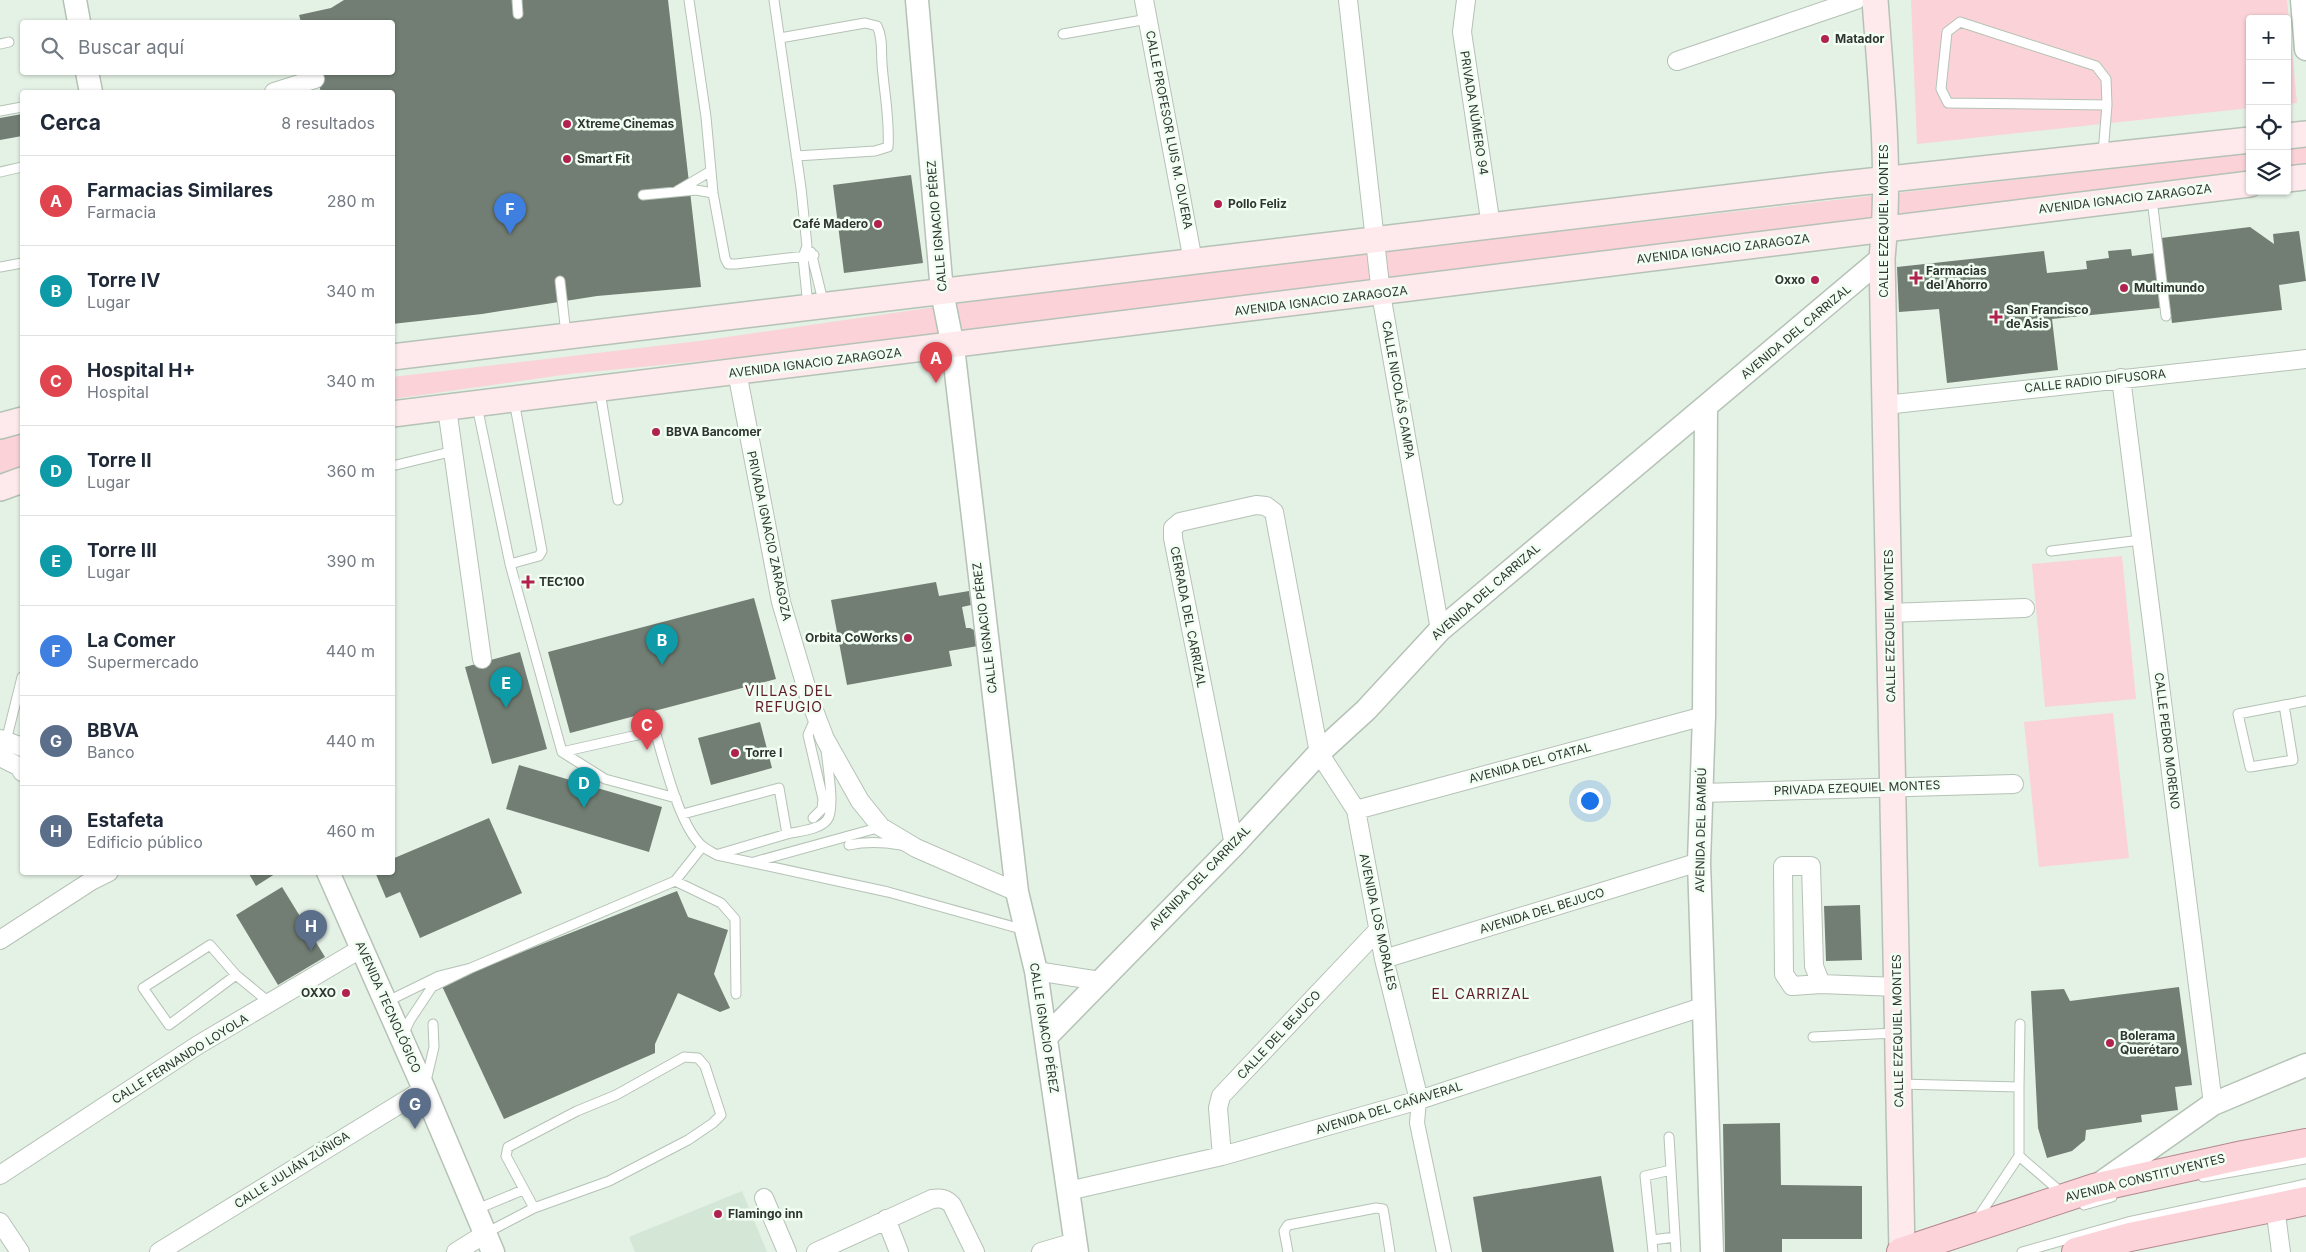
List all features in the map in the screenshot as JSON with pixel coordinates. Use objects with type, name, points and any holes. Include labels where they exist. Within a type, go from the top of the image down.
[{"type":"main road","name":"CALLE EZEQUIEL MONTES","points":[[1875,0],[1886,154],[1885,229],[1882,258],[1902,1252]]},
{"type":"main road","points":[[2291,136],[2306,134]]},
{"type":"main road","points":[[395,357],[1491,226],[2246,140]]},
{"type":"main road","points":[[2291,179],[2306,177]]},
{"type":"main road","name":"AVENIDA IGNACIO ZARAGOZA","points":[[395,414],[953,347],[2246,184]]},
{"type":"main road","points":[[0,426],[20,421]]},
{"type":"main road","points":[[0,488],[20,481]]},
{"type":"main road","name":"AVENIDA CONSTITUYENTES","points":[[1902,1252],[1982,1230],[2070,1202],[2094,1188],[2306,1143]]},
{"type":"main road","points":[[2076,1252],[2131,1244],[2275,1207],[2306,1201]]},
{"type":"street","points":[[75,0],[79,20]]},
{"type":"street","name":"CALLE IGNACIO PÉREZ","points":[[917,0],[942,292],[953,347],[1017,892],[1036,971],[1047,1036],[1076,1247]]},
{"type":"street","name":"CALLE PROFESOR LUIS M. OLVERA","points":[[1144,0],[1193,261]]},
{"type":"street","name":"CALLE NICOLÁS CAMPA","points":[[1348,0],[1381,294],[1440,630]]},
{"type":"street","name":"PRIVADA NÚMERO 94","points":[[1466,0],[1462,32],[1491,226]]},
{"type":"street","points":[[1677,61],[1856,0]]},
{"type":"street","points":[[2302,0],[2306,49]]},
{"type":"street","points":[[88,75],[91,90]]},
{"type":"street","points":[[280,90],[315,79]]},
{"type":"street","name":"AVENIDA DEL CARRIZAL","points":[[1047,1036],[1234,845],[1319,753],[1366,710],[1440,630],[1882,258]]},
{"type":"street","name":"CALLE RADIO DIFUSORA","points":[[1885,405],[2306,359]]},
{"type":"street","name":"PRIVADA IGNACIO ZARAGOZA","points":[[737,372],[781,602],[816,716],[825,739],[860,801],[881,827],[916,848],[1017,892]]},
{"type":"street","name":"CALLE PEDRO MORENO","points":[[2121,378],[2213,1104]]},
{"type":"street","name":"AVENIDA DEL BAMBÚ","points":[[1706,407],[1704,716],[1699,862],[1712,1252]]},
{"type":"street","points":[[447,408],[482,659]]},
{"type":"street","name":"CERRADA DEL CARRIZAL","points":[[1234,845],[1173,538],[1173,528],[1180,522],[1256,505],[1266,506],[1274,512],[1319,753]]},
{"type":"street","points":[[1889,613],[2026,608]]},
{"type":"street","name":"AVENIDA DEL OTATAL","points":[[1356,810],[1704,716]]},
{"type":"street","points":[[7,746],[20,767]]},
{"type":"street","name":"AVENIDA LOS MORALES","points":[[1319,753],[1356,810],[1384,959],[1419,1100]]},
{"type":"street","name":"PRIVADA EZEQUIEL MONTES","points":[[1701,793],[2014,784]]},
{"type":"street","name":"AVENIDA DEL BEJUCO","points":[[1384,959],[1699,862]]},
{"type":"street","points":[[1820,984],[1814,966],[1811,866],[1783,866],[1784,974],[1792,986],[1820,984],[1897,987]]},
{"type":"street","name":"AVENIDA TECNOLÓGICO","points":[[329,875],[402,1037],[489,1243]]},
{"type":"street","points":[[0,940],[88,877]]},
{"type":"street","name":"CALLE DEL BEJUCO","points":[[1222,1156],[1218,1108],[1220,1096],[1378,930]]},
{"type":"street","name":"CALLE FERNANDO LOYOLA","points":[[0,1175],[198,1045],[362,948]]},
{"type":"street","points":[[1036,971],[1100,980]]},
{"type":"street","name":"AVENIDA DEL CAÑAVERAL","points":[[1068,1191],[1222,1156],[1419,1100],[1705,1006]]},
{"type":"street","points":[[2094,1188],[2213,1104],[2306,1065]]},
{"type":"street","name":"CALLE JULIÁN ZÚÑIGA","points":[[160,1252],[424,1088]]},
{"type":"street","points":[[1419,1100],[1417,1123],[1444,1252]]},
{"type":"street","points":[[764,1198],[787,1252]]},
{"type":"street","points":[[816,1252],[932,1199],[947,1200],[952,1205],[975,1252]]},
{"type":"street","points":[[2275,1207],[2281,1252]]},
{"type":"street","points":[[886,1219],[899,1252]]},
{"type":"street","points":[[0,1222],[20,1252]]},
{"type":"street","points":[[456,1252],[489,1243]]},
{"type":"street","points":[[1042,1252],[1076,1247]]},
{"type":"lane","points":[[517,0],[518,14]]},
{"type":"lane","points":[[689,0],[706,117],[713,193],[725,258],[728,264],[814,255]]},
{"type":"lane","points":[[774,0],[807,246],[803,257],[816,307]]},
{"type":"lane","points":[[1063,34],[1148,19]]},
{"type":"lane","points":[[2103,156],[2107,105],[2106,79],[2096,66],[1960,22],[1947,32],[1940,89],[1948,103],[2107,105]]},
{"type":"lane","points":[[780,38],[865,23],[877,26],[881,34],[888,115],[888,147],[876,151],[796,156]]},
{"type":"lane","points":[[0,111],[20,107]]},
{"type":"lane","points":[[0,172],[20,167]]},
{"type":"lane","points":[[676,192],[711,172]]},
{"type":"lane","points":[[643,195],[696,190],[713,193]]},
{"type":"lane","points":[[2152,196],[2166,316]]},
{"type":"lane","points":[[807,246],[814,255],[816,307]]},
{"type":"lane","points":[[0,267],[20,263]]},
{"type":"lane","points":[[560,281],[567,336]]},
{"type":"lane","points":[[600,389],[618,500]]},
{"type":"lane","points":[[510,564],[539,556],[542,551],[514,399]]},
{"type":"lane","points":[[476,404],[510,564],[562,752],[605,779],[676,798]]},
{"type":"lane","points":[[395,465],[454,451]]},
{"type":"lane","points":[[2051,551],[2141,540]]},
{"type":"lane","points":[[7,746],[20,687]]},
{"type":"lane","points":[[2284,705],[2293,760],[2250,767],[2238,714],[2284,705],[2306,701]]},
{"type":"lane","points":[[813,818],[822,810],[823,799],[808,735],[816,716]]},
{"type":"lane","points":[[562,752],[655,731],[676,798],[695,839],[702,847],[717,855],[888,892],[1026,930]]},
{"type":"lane","points":[[717,855],[814,828],[827,820],[831,810],[825,739]]},
{"type":"lane","points":[[683,814],[780,788],[787,834]]},
{"type":"lane","points":[[752,863],[881,827]]},
{"type":"lane","points":[[850,845],[863,842],[885,842],[916,848]]},
{"type":"lane","points":[[402,1037],[410,1020],[432,988],[471,968],[675,882],[702,847]]},
{"type":"lane","points":[[675,882],[721,903],[735,919],[736,994]]},
{"type":"lane","points":[[236,975],[169,1025],[143,988],[210,945],[236,975],[270,1003]]},
{"type":"lane","points":[[386,1002],[439,976],[471,968]]},
{"type":"lane","points":[[424,1088],[434,1047],[434,1024]]},
{"type":"lane","points":[[1929,1252],[1982,1230],[2020,1156],[2018,1087],[2020,1024]]},
{"type":"lane","points":[[1813,1037],[1898,1033]]},
{"type":"lane","points":[[489,1243],[534,1208],[609,1181],[688,1140],[713,1123],[721,1115],[704,1066],[698,1058],[684,1056],[616,1095],[577,1111],[508,1147],[506,1156],[534,1208]]},
{"type":"lane","points":[[1899,1084],[2018,1087]]},
{"type":"lane","points":[[1669,1137],[1676,1252]]},
{"type":"lane","points":[[2020,1156],[2070,1202],[2120,1195]]},
{"type":"lane","points":[[2194,1179],[2306,1159]]},
{"type":"lane","points":[[1653,1252],[1645,1176],[1671,1170]]},
{"type":"lane","points":[[2022,1252],[2128,1222],[2306,1184]]},
{"type":"lane","points":[[475,1211],[523,1190]]},
{"type":"lane","points":[[1288,1252],[1284,1231],[1288,1225],[1376,1208],[1382,1209],[1384,1214],[1390,1252]]},
{"type":"lane","points":[[1652,1240],[1675,1237]]},
{"type":"shaded area","points":[[1911,0],[2287,0],[2288,15],[2246,15],[2246,108],[1917,144]]},
{"type":"shaded area","points":[[2291,41],[2297,103],[2291,104]]},
{"type":"shaded area","points":[[2306,146],[2306,170],[2291,172],[2291,148]]},
{"type":"shaded area","points":[[2246,153],[2246,176],[929,339],[569,374],[395,399],[395,377],[699,341],[1088,285]]},
{"type":"shaded area","points":[[20,432],[20,467],[0,475],[0,435]]},
{"type":"shaded area","points":[[2122,556],[2136,699],[2045,707],[2032,564]]},
{"type":"shaded area","points":[[2113,713],[2129,858],[2039,867],[2024,722]]},
{"type":"shaded area","name":"Flamingo inn","points":[[742,1191],[767,1252],[635,1252],[629,1237]]},
{"type":"building","points":[[344,0],[668,0],[701,287],[597,296],[482,314],[395,324],[395,90],[320,90],[316,75],[395,75],[395,20],[300,20],[299,15],[331,8]]},
{"type":"building","points":[[20,114],[20,136],[0,140],[0,118]]},
{"type":"building","name":"Café Madero","points":[[911,175],[923,263],[844,273],[833,185]]},
{"type":"building","points":[[2250,227],[2274,244],[2273,234],[2299,231],[2306,281],[2279,285],[2282,310],[2172,323],[2161,238]]},
{"type":"building","points":[[2131,249],[2132,256],[2155,253],[2160,308],[2052,319],[2058,370],[1947,383],[1939,309],[1899,312],[1897,267],[2044,251],[2047,273],[2087,269],[2086,261],[2109,258],[2108,251]]},
{"type":"building","name":"Orbita CoWorks","points":[[936,582],[939,596],[969,591],[971,605],[962,607],[966,628],[976,631],[978,646],[949,651],[952,666],[847,685],[831,600]]},
{"type":"building","points":[[754,598],[776,679],[570,733],[548,652]]},
{"type":"building","points":[[520,652],[547,749],[492,764],[465,667]]},
{"type":"building","name":"Torre I","points":[[760,722],[772,768],[711,785],[698,738]]},
{"type":"building","points":[[519,765],[662,807],[649,852],[506,809]]},
{"type":"building","points":[[489,818],[522,893],[420,938],[400,892],[386,898],[376,875],[395,875],[395,858]]},
{"type":"building","points":[[250,875],[273,875],[256,886]]},
{"type":"building","points":[[282,887],[325,957],[278,985],[236,915]]},
{"type":"building","points":[[677,891],[688,917],[728,930],[714,974],[730,1008],[720,1012],[678,993],[655,1044],[655,1053],[504,1119],[441,984]]},
{"type":"building","points":[[1860,905],[1862,960],[1826,961],[1824,906]]},
{"type":"building","name":"Bolerama Querétaro","points":[[2179,987],[2192,1085],[2175,1087],[2178,1110],[2141,1115],[2142,1122],[2086,1130],[2085,1140],[2072,1151],[2047,1158],[2038,1128],[2031,991],[2064,989],[2070,1001]]},
{"type":"building","points":[[1780,1123],[1781,1185],[1862,1186],[1862,1239],[1782,1239],[1782,1252],[1725,1252],[1723,1124]]},
{"type":"building","points":[[1601,1176],[1614,1252],[1482,1252],[1473,1197]]},
{"type":"place","name":"Matador","points":[[1825,39]]},
{"type":"place","name":"Xtreme Cinemas","points":[[567,124]]},
{"type":"place","name":"Smart Fit","points":[[567,159]]},
{"type":"place","name":"Pollo Feliz","points":[[1218,204]]},
{"type":"place","name":"Café Madero","points":[[878,224]]},
{"type":"place","name":"La Comer","points":[[510,234]]},
{"type":"place","name":"Farmacias del Ahorro","points":[[1916,278]]},
{"type":"place","name":"Oxxo","points":[[1815,280]]},
{"type":"place","name":"Multimundo","points":[[2124,288]]},
{"type":"place","name":"San Francisco de Asis","points":[[1996,317]]},
{"type":"place","name":"Farmacias Similares","points":[[936,383]]},
{"type":"place","name":"BBVA Bancomer","points":[[656,432]]},
{"type":"place","name":"TEC100","points":[[528,582]]},
{"type":"place","name":"Orbita CoWorks","points":[[908,638]]},
{"type":"place","name":"Torre IV","points":[[662,665]]},
{"type":"place","name":"Torre III","points":[[506,708]]},
{"type":"place","name":"Hospital H+","points":[[647,750]]},
{"type":"place","name":"Torre I","points":[[735,753]]},
{"type":"place","name":"Torre II","points":[[584,808]]},
{"type":"place","name":"Estafeta","points":[[311,951]]},
{"type":"place","name":"OXXO","points":[[346,993]]},
{"type":"place","name":"Bolerama Querétaro","points":[[2110,1043]]},
{"type":"place","name":"BBVA","points":[[415,1129]]},
{"type":"place","name":"Flamingo inn","points":[[718,1214]]},
{"type":"district","name":"VILLAS DEL REFUGIO","points":[[789,700]]},
{"type":"district","name":"EL CARRIZAL","points":[[1481,994]]}]
